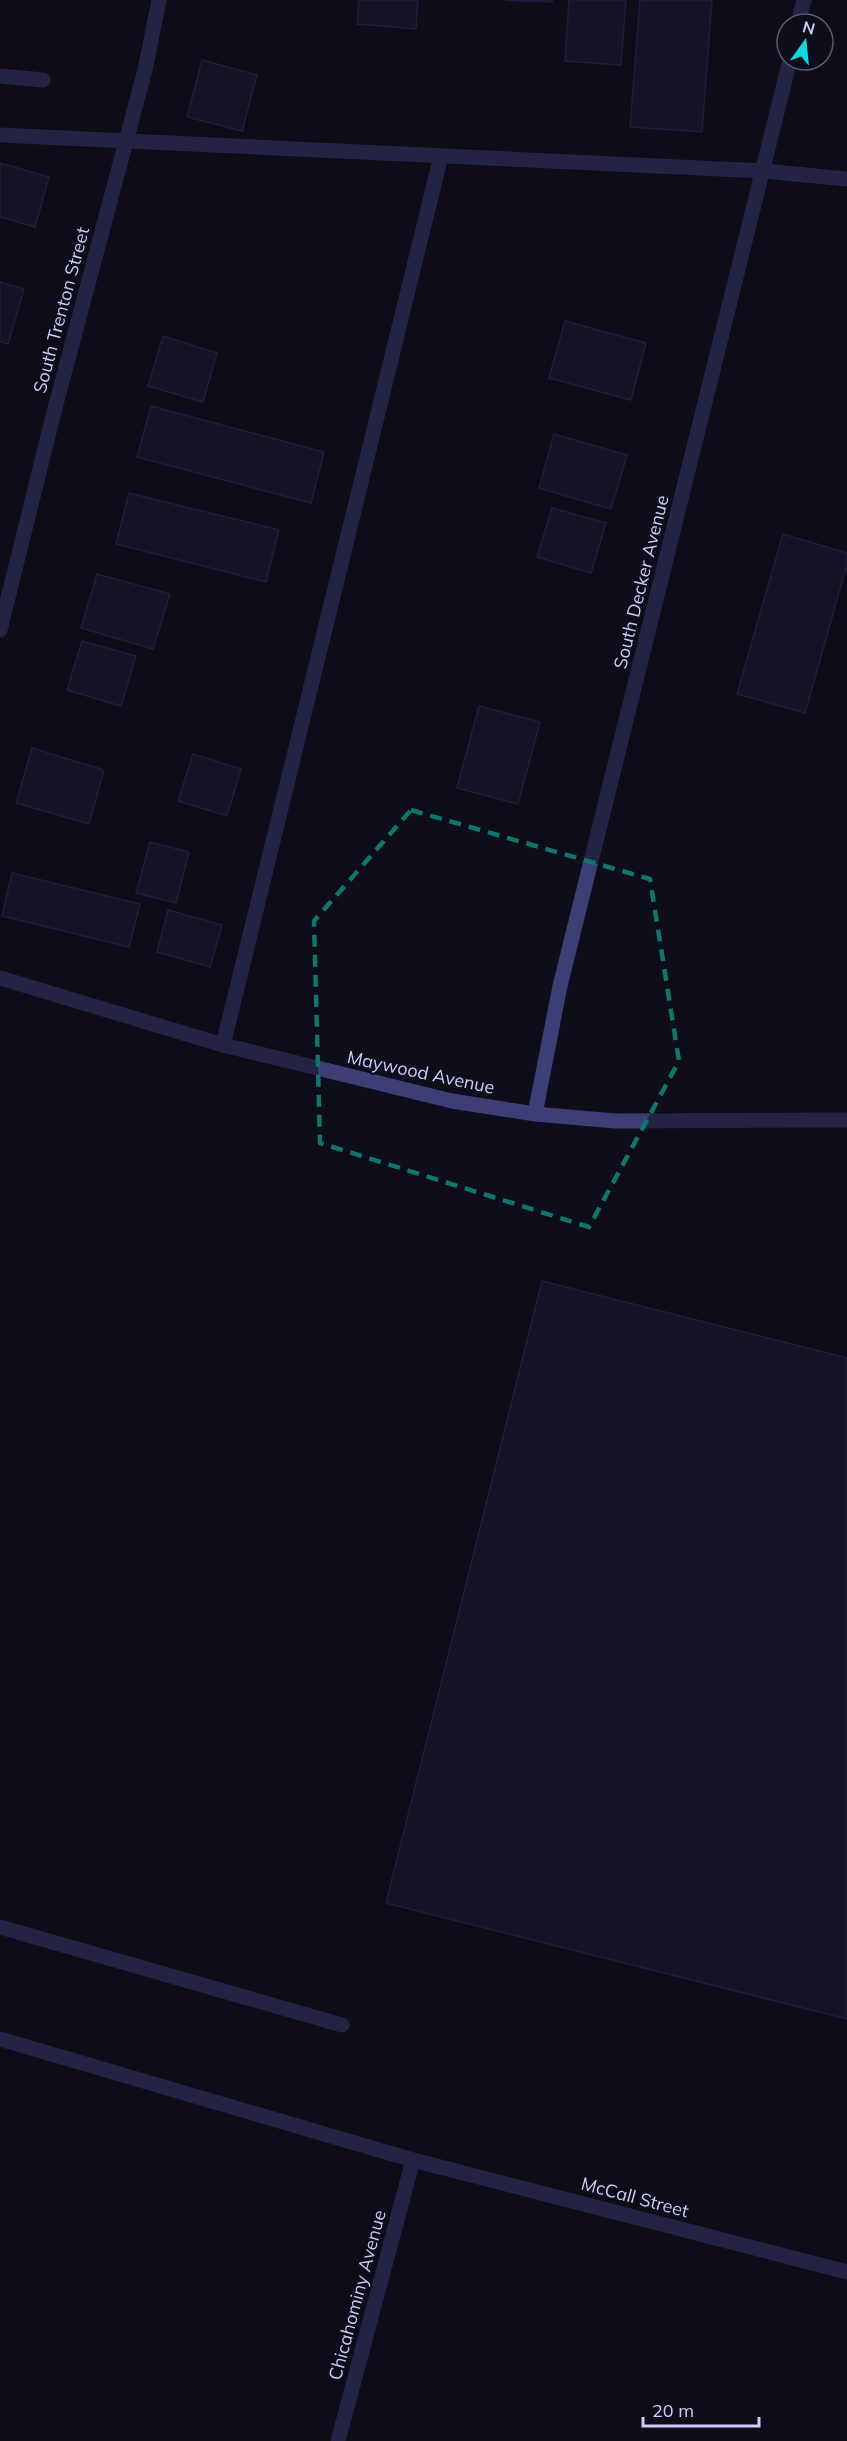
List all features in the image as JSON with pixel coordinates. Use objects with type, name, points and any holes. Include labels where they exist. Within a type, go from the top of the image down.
[{"type":"street","name":"South Trenton Street","points":[[0,630],[58,396],[145,70],[159,0]]},
{"type":"street","name":"South Decker Avenue","points":[[535,1114],[561,986],[787,72]]},
{"type":"street","points":[[0,76],[43,80]]},
{"type":"street","points":[[0,135],[764,171],[847,179]]},
{"type":"street","points":[[224,1045],[441,156]]},
{"type":"street","name":"Maywood Avenue","points":[[0,978],[224,1045],[453,1101],[535,1114],[615,1121],[847,1120]]},
{"type":"street","points":[[0,1927],[342,2025]]},
{"type":"street","name":"McCall Street","points":[[0,2039],[413,2160],[847,2272]]},
{"type":"street","name":"Chicahominy Avenue","points":[[338,2441],[413,2160]]},
{"type":"highlighted area","points":[[411,810],[650,879],[679,1061],[589,1227],[320,1143],[314,921]]},
{"type":"building","points":[[359,0],[418,0],[416,29],[357,24]]},
{"type":"building","points":[[505,0],[552,0],[552,2]]},
{"type":"building","points":[[569,0],[626,0],[621,65],[565,61]]},
{"type":"building","points":[[640,0],[712,0],[702,132],[630,127]]},
{"type":"building","points":[[202,60],[257,75],[242,131],[187,117]]},
{"type":"building","points":[[0,163],[49,177],[35,227],[0,217]]},
{"type":"building","points":[[0,282],[24,289],[8,344],[0,342]]},
{"type":"building","points":[[565,321],[646,343],[631,400],[549,378]]},
{"type":"building","points":[[163,336],[217,353],[203,402],[148,386]]},
{"type":"building","points":[[151,406],[324,452],[311,503],[137,457]]},
{"type":"building","points":[[554,434],[627,455],[611,509],[539,488]]},
{"type":"building","points":[[129,493],[279,530],[266,582],[116,544]]},
{"type":"building","points":[[552,508],[606,523],[591,573],[537,557]]},
{"type":"building","points":[[783,534],[847,553],[847,564],[805,713],[737,694]]},
{"type":"building","points":[[97,574],[170,594],[153,649],[81,628]]},
{"type":"building","points":[[82,641],[136,656],[121,706],[67,690]]},
{"type":"building","points":[[479,706],[540,722],[518,804],[457,788]]},
{"type":"building","points":[[32,748],[104,770],[89,824],[16,803]]},
{"type":"building","points":[[193,754],[241,769],[227,816],[178,801]]},
{"type":"building","points":[[150,842],[189,852],[176,903],[136,893]]},
{"type":"building","points":[[12,873],[140,904],[129,947],[2,916]]},
{"type":"building","points":[[168,910],[222,925],[210,967],[157,952]]},
{"type":"building","points":[[542,1281],[847,1358],[847,2019],[386,1903]]}]
